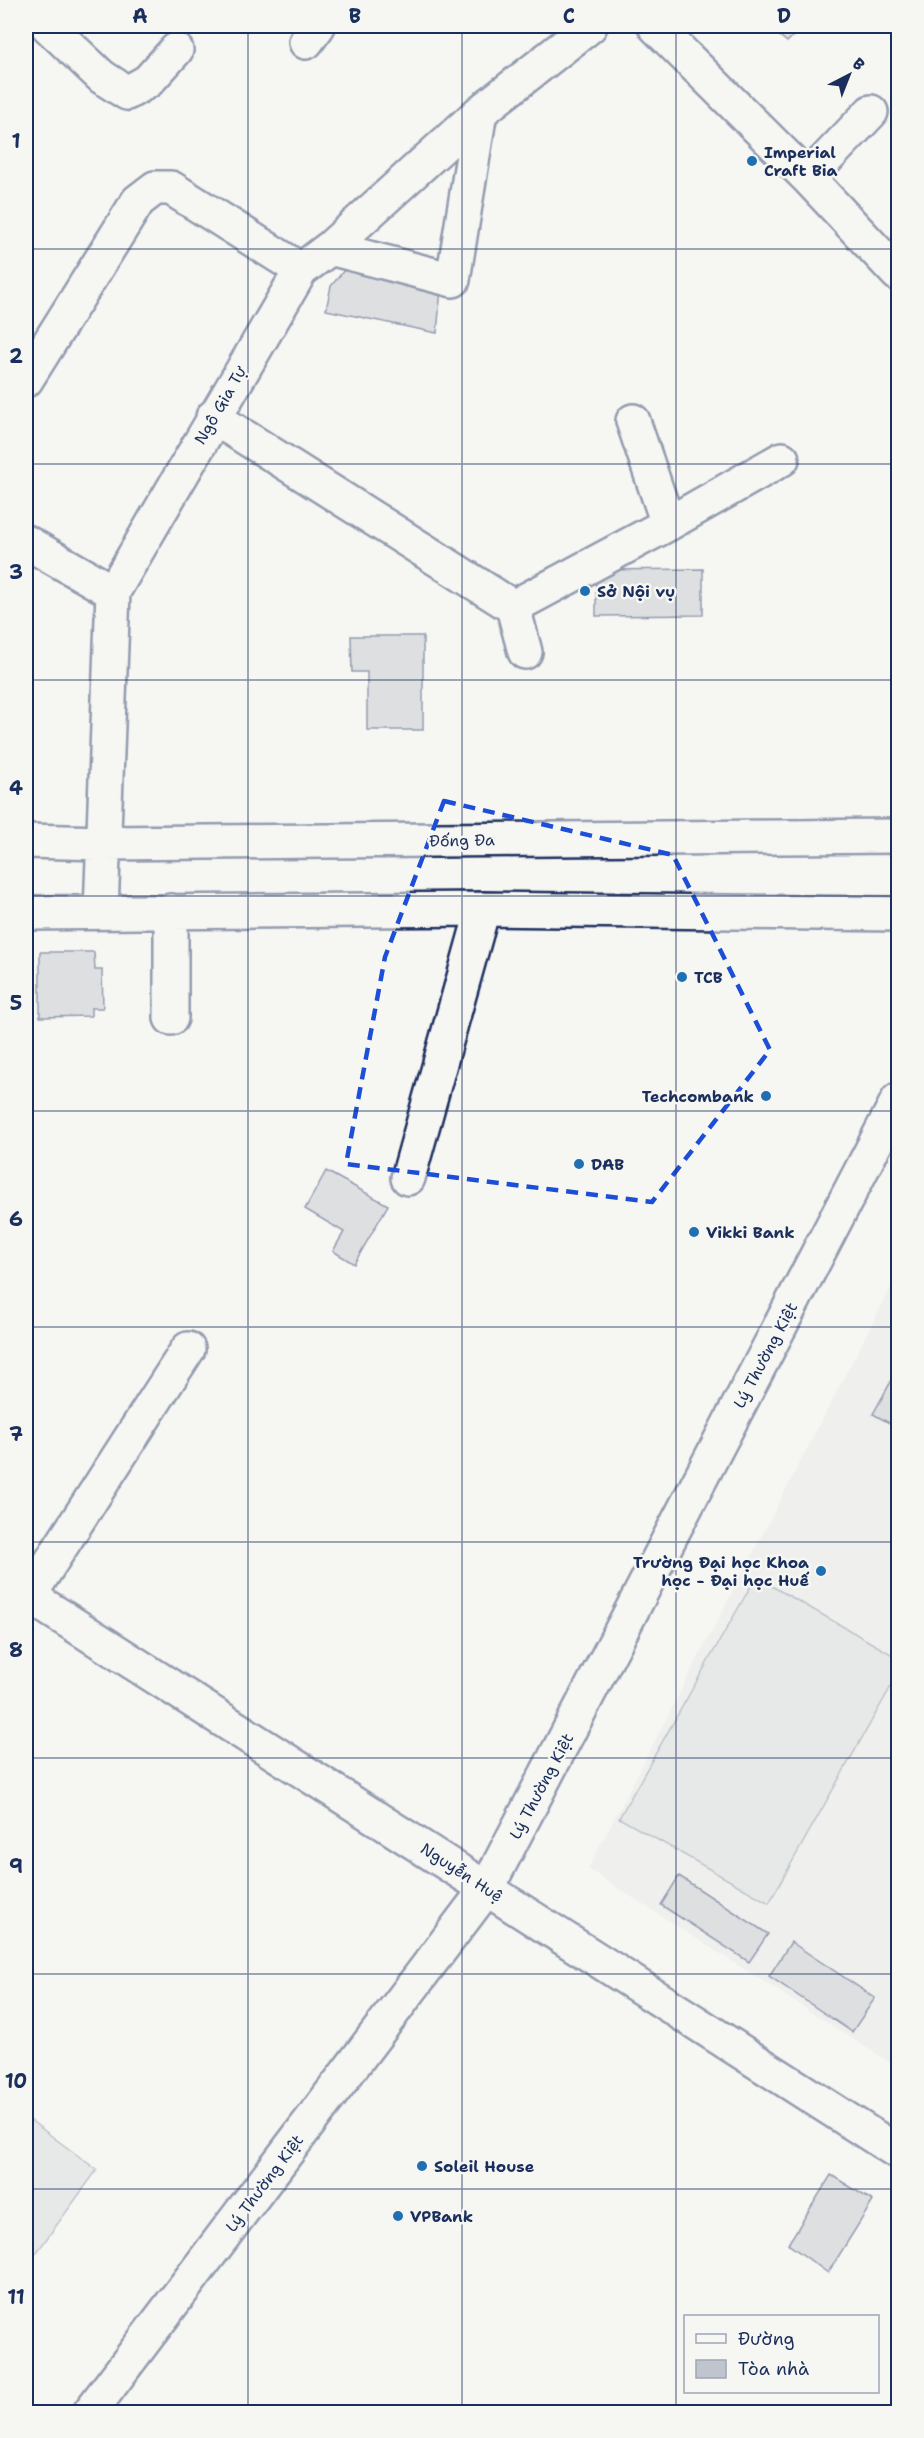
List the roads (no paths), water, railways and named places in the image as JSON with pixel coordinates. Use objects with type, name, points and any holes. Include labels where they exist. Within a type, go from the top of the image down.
[{"type":"street","points":[[48,26],[102,77],[127,93],[148,81],[176,50]]},
{"type":"street","name":"Ngô Gia Tự","points":[[101,912],[113,592],[213,417],[301,270],[330,248],[480,112],[590,26]]},
{"type":"street","points":[[655,26],[808,178],[898,274]]},
{"type":"street","points":[[330,248],[453,280],[480,112]]},
{"type":"street","points":[[808,178],[871,112]]},
{"type":"street","points":[[26,380],[138,201],[155,188],[171,188],[301,270]]},
{"type":"street","points":[[213,417],[513,607],[525,652]]},
{"type":"street","points":[[633,421],[668,524]]},
{"type":"street","points":[[513,607],[668,524],[782,459]]},
{"type":"street","points":[[26,542],[113,592]]},
{"type":"street","name":"Đống Đa","points":[[26,841],[104,843],[898,836]]},
{"type":"street","points":[[26,913],[483,909],[898,914]]},
{"type":"street","points":[[408,1178],[483,909]]},
{"type":"street","points":[[171,911],[171,1018]]},
{"type":"street","name":"Lý Thường Kiệt","points":[[101,2409],[487,1888],[898,1100]]},
{"type":"street","points":[[27,1594],[188,1349]]},
{"type":"street","name":"Nguyễn Huệ","points":[[27,1594],[898,2152]]},
{"type":"place","name":"Imperial Craft Bia","points":[[752,161]]},
{"type":"place","name":"Sở Nội vụ","points":[[585,591]]},
{"type":"place","name":"TCB","points":[[682,977]]},
{"type":"place","name":"Techcombank","points":[[766,1096]]},
{"type":"place","name":"DAB","points":[[579,1164]]},
{"type":"place","name":"Vikki Bank","points":[[694,1232]]},
{"type":"place","name":"Trường Đại học Khoa học - Đại học Huế","points":[[821,1571]]},
{"type":"place","name":"Soleil House","points":[[422,2166]]},
{"type":"place","name":"VPBank","points":[[398,2216]]}]
